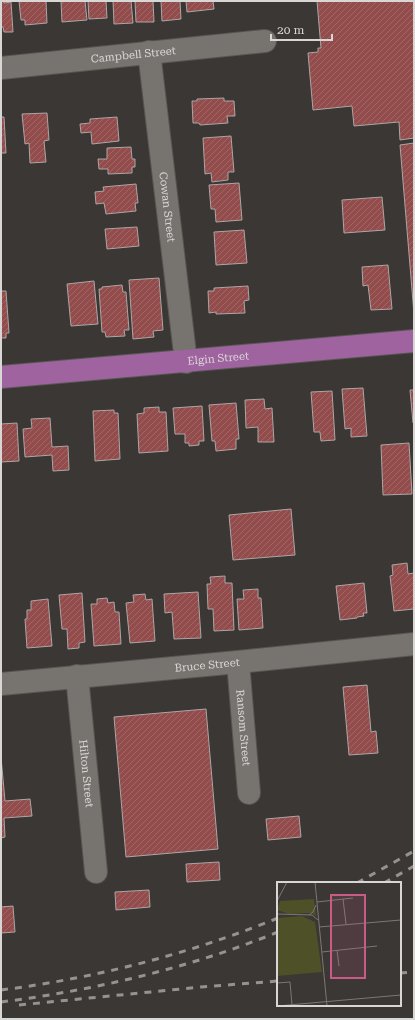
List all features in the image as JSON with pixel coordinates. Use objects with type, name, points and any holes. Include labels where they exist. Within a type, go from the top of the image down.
[{"type":"main road","name":"Elgin Street","points":[[1,377],[414,341]]},
{"type":"main road","name":"Elgin Street","points":[[1,371],[23,376]]},
{"type":"street","name":"Campbell Street","points":[[1,68],[265,41]]},
{"type":"street","name":"Cowan Street","points":[[149,52],[186,362]]},
{"type":"street","name":"Bruce Street","points":[[1,684],[414,644]]},
{"type":"street","name":"Ransom Street","points":[[238,662],[249,793]]},
{"type":"street","name":"Hilton Street","points":[[77,676],[96,872]]},
{"type":"building","points":[[1,1],[4,1],[4,3],[11,2],[13,32],[4,32],[3,27],[1,27]]},
{"type":"building","points":[[19,1],[46,1],[47,23],[25,25],[25,20],[21,20]]},
{"type":"building","points":[[61,1],[85,1],[87,20],[62,22]]},
{"type":"building","points":[[88,1],[106,1],[107,18],[89,19]]},
{"type":"building","points":[[113,1],[131,1],[133,23],[114,24]]},
{"type":"building","points":[[135,1],[153,1],[154,22],[136,22]]},
{"type":"building","points":[[161,1],[180,1],[181,19],[162,21]]},
{"type":"building","points":[[186,1],[213,1],[214,9],[187,12]]},
{"type":"building","points":[[317,1],[414,1],[414,138],[400,140],[399,122],[354,126],[352,106],[313,110],[308,53],[318,52],[318,48],[321,48]]},
{"type":"building","points":[[224,98],[224,101],[234,101],[235,116],[227,116],[228,123],[200,125],[199,123],[193,123],[192,101],[197,101],[197,99]]},
{"type":"building","points":[[47,113],[49,140],[44,141],[46,162],[30,163],[29,143],[25,144],[22,114]]},
{"type":"building","points":[[1,117],[4,117],[6,153],[1,153]]},
{"type":"building","points":[[117,117],[119,141],[92,144],[91,132],[81,133],[80,124],[90,123],[90,119]]},
{"type":"building","points":[[231,136],[234,172],[228,172],[228,180],[212,182],[211,173],[205,174],[203,138]]},
{"type":"building","points":[[414,143],[414,314],[400,145]]},
{"type":"building","points":[[131,147],[132,159],[135,159],[135,167],[132,167],[132,173],[108,174],[108,169],[99,169],[98,159],[107,159],[107,148]]},
{"type":"building","points":[[239,183],[242,220],[216,222],[215,209],[211,209],[209,185]]},
{"type":"building","points":[[136,184],[138,203],[135,203],[136,211],[106,214],[104,203],[96,204],[95,192],[104,191],[103,187]]},
{"type":"building","points":[[382,197],[385,230],[344,233],[342,200]]},
{"type":"building","points":[[137,227],[139,246],[107,249],[105,229]]},
{"type":"building","points":[[244,230],[247,263],[216,265],[214,232]]},
{"type":"building","points":[[388,265],[392,309],[371,310],[368,285],[363,286],[362,267]]},
{"type":"building","points":[[159,278],[163,330],[153,331],[154,337],[133,339],[129,280]]},
{"type":"building","points":[[94,281],[98,324],[71,326],[67,284]]},
{"type":"building","points":[[122,285],[123,292],[126,292],[129,330],[124,330],[125,336],[106,337],[105,332],[102,332],[99,289],[102,289],[102,287]]},
{"type":"building","points":[[248,286],[249,300],[244,301],[245,313],[209,313],[208,291],[214,291],[214,288]]},
{"type":"building","points":[[1,291],[6,291],[9,333],[6,333],[6,338],[1,338]]},
{"type":"building","points":[[363,388],[367,436],[351,437],[351,428],[345,429],[342,389]]},
{"type":"building","points":[[410,390],[414,390],[414,423],[413,423]]},
{"type":"building","points":[[332,391],[335,440],[321,441],[320,432],[314,432],[311,392]]},
{"type":"building","points":[[264,399],[265,409],[272,408],[274,442],[258,442],[258,427],[246,428],[245,400]]},
{"type":"building","points":[[236,403],[239,439],[236,439],[236,449],[216,451],[215,441],[212,441],[209,405]]},
{"type":"building","points":[[202,406],[204,441],[199,441],[199,445],[189,446],[189,443],[185,443],[185,434],[175,434],[173,408]]},
{"type":"building","points":[[159,407],[159,412],[166,412],[168,451],[139,453],[137,414],[144,413],[144,408]]},
{"type":"building","points":[[114,410],[114,413],[118,413],[120,459],[95,461],[93,411]]},
{"type":"building","points":[[50,418],[52,447],[68,446],[69,470],[53,471],[52,455],[25,457],[23,429],[32,428],[31,419]]},
{"type":"building","points":[[17,423],[19,461],[1,462],[1,424]]},
{"type":"building","points":[[409,443],[412,494],[383,495],[381,445]]},
{"type":"building","points":[[291,509],[295,555],[233,560],[229,515]]},
{"type":"building","points":[[407,563],[408,574],[414,573],[414,609],[394,611],[390,576],[393,575],[392,565]]},
{"type":"building","points":[[225,576],[225,583],[232,583],[234,630],[214,631],[213,609],[208,609],[207,584],[211,584],[210,577]]},
{"type":"building","points":[[364,583],[367,613],[363,613],[364,616],[357,618],[340,620],[336,586]]},
{"type":"building","points":[[258,589],[258,598],[261,598],[263,628],[239,630],[237,599],[244,599],[243,590]]},
{"type":"building","points":[[198,592],[201,638],[174,639],[172,612],[165,613],[164,594]]},
{"type":"building","points":[[82,593],[85,642],[79,643],[79,648],[68,649],[67,629],[62,629],[59,595]]},
{"type":"building","points":[[145,594],[146,600],[152,599],[155,641],[130,643],[126,603],[134,602],[133,595]]},
{"type":"building","points":[[107,598],[108,603],[114,602],[115,612],[119,612],[121,644],[94,646],[91,604],[97,604],[97,599]]},
{"type":"building","points":[[48,599],[52,646],[27,648],[25,619],[27,619],[27,610],[31,610],[31,601]]},
{"type":"building","points":[[367,685],[371,732],[376,731],[378,753],[349,755],[343,687]]},
{"type":"building","points":[[206,709],[218,849],[126,857],[114,717]]},
{"type":"building","points":[[1,757],[5,801],[30,799],[32,816],[4,818],[5,837],[1,838]]},
{"type":"building","points":[[299,816],[301,837],[268,840],[266,819]]},
{"type":"building","points":[[219,862],[220,880],[187,882],[186,864]]},
{"type":"building","points":[[149,890],[150,907],[116,910],[115,892]]},
{"type":"building","points":[[13,906],[15,932],[1,933],[1,907]]},
{"type":"railway","points":[[359,882],[414,851]]},
{"type":"railway","points":[[386,882],[414,866]]},
{"type":"railway","points":[[1,990],[72,979],[142,963],[211,943],[277,918]]},
{"type":"railway","points":[[1,1002],[72,991],[142,976],[211,956],[277,932]]},
{"type":"railway","points":[[401,973],[414,972]]},
{"type":"railway","points":[[19,1005],[277,981]]}]
